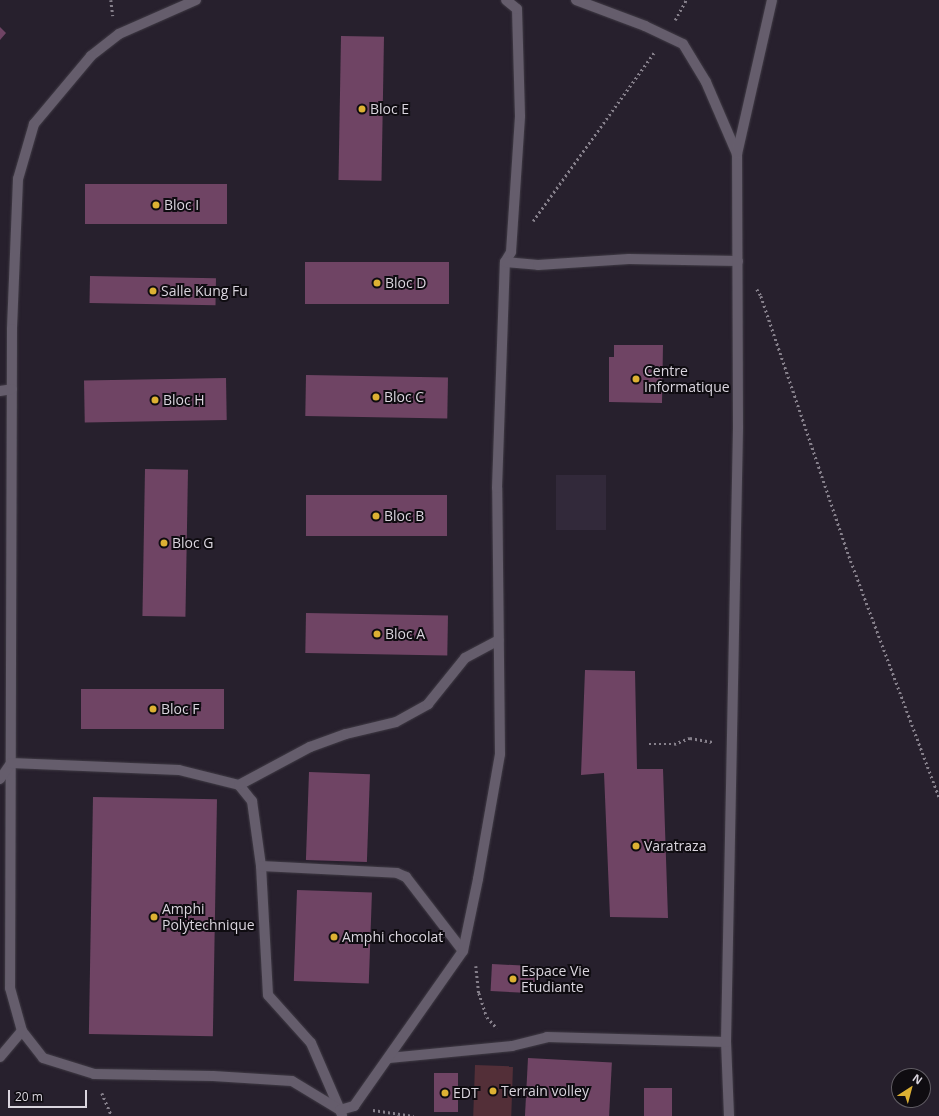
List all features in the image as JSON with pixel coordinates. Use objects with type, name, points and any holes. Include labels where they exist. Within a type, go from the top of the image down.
[{"type":"street","points":[[196,0],[118,34],[91,56],[34,124],[18,179],[12,390],[10,988],[22,1031],[43,1058],[94,1074],[213,1076],[292,1081],[341,1113]]},
{"type":"street","points":[[341,1113],[354,1106],[463,951],[500,754],[497,488],[505,262],[511,252],[520,116],[517,9],[506,0]]},
{"type":"street","points":[[576,0],[683,44],[706,82],[737,154]]},
{"type":"street","points":[[729,1116],[726,1042],[733,745],[738,261],[737,154],[772,0]]},
{"type":"street","points":[[505,262],[538,265],[629,259],[738,261]]},
{"type":"street","points":[[0,391],[12,390]]},
{"type":"street","points":[[239,785],[310,747],[346,734],[396,722],[428,704],[466,658],[499,640]]},
{"type":"street","points":[[0,779],[11,763]]},
{"type":"street","points":[[11,763],[179,770],[239,785],[252,801],[261,866],[268,995],[311,1043],[341,1113]]},
{"type":"street","points":[[261,866],[398,873],[406,877],[463,951]]},
{"type":"street","points":[[0,1057],[22,1031]]},
{"type":"street","points":[[389,1058],[512,1046],[547,1037],[726,1042]]},
{"type":"path","points":[[511,252],[666,36],[686,0]]},
{"type":"path","points":[[738,261],[761,296],[849,556],[939,796]]},
{"type":"path","points":[[649,744],[674,744],[690,738],[733,745]]},
{"type":"path","points":[[463,951],[476,966],[480,993],[487,1017],[512,1046]]},
{"type":"path","points":[[94,1074],[112,1116]]},
{"type":"path","points":[[354,1106],[414,1116]]},
{"type":"shaded area","points":[[556,475],[606,475],[606,530],[556,530]]},
{"type":"shaded area","name":"Terrain volley","points":[[475,1065],[513,1066],[511,1116],[473,1116]]},
{"type":"building","points":[[0,27],[6,33],[0,40]]},
{"type":"building","name":"Bloc E","points":[[341,36],[384,37],[381,181],[338,180]]},
{"type":"building","name":"Bloc I","points":[[85,184],[227,184],[227,224],[85,224]]},
{"type":"building","name":"Bloc D","points":[[305,262],[449,262],[449,304],[305,304]]},
{"type":"building","name":"Salle Kung Fu","points":[[90,276],[216,278],[216,305],[90,303]]},
{"type":"building","name":"Centre Informatique","points":[[614,345],[663,345],[662,403],[609,402],[609,357],[614,357]]},
{"type":"building","name":"Bloc C","points":[[306,375],[448,377],[447,418],[305,416]]},
{"type":"building","name":"Bloc H","points":[[226,378],[227,420],[85,422],[84,380]]},
{"type":"building","name":"Bloc G","points":[[145,469],[188,470],[185,617],[142,616]]},
{"type":"building","name":"Bloc B","points":[[306,495],[447,495],[447,536],[306,536]]},
{"type":"building","name":"Bloc A","points":[[306,613],[448,615],[447,655],[305,653]]},
{"type":"building","name":"Varatraza","points":[[585,670],[635,671],[637,769],[663,769],[668,918],[610,917],[604,773],[581,775]]},
{"type":"building","name":"Bloc F","points":[[81,689],[224,689],[224,729],[81,729]]},
{"type":"building","points":[[309,772],[370,774],[367,862],[306,860]]},
{"type":"building","name":"Amphi Polytechnique","points":[[93,797],[217,799],[213,1036],[89,1034]]},
{"type":"building","name":"Amphi chocolat","points":[[297,890],[372,893],[369,984],[294,981]]},
{"type":"building","name":"Espace Vie Etudiante","points":[[492,964],[536,966],[535,993],[491,991]]},
{"type":"building","points":[[528,1058],[612,1062],[609,1116],[525,1116]]},
{"type":"building","name":"EDT","points":[[434,1073],[458,1073],[458,1112],[434,1112]]},
{"type":"building","points":[[644,1088],[672,1088],[672,1116],[644,1116]]},
{"type":"place","name":"Bloc E","points":[[362,109]]},
{"type":"place","name":"Bloc I","points":[[156,205]]},
{"type":"place","name":"Bloc D","points":[[377,283]]},
{"type":"place","name":"Salle Kung Fu","points":[[153,291]]},
{"type":"place","name":"Centre Informatique","points":[[636,379]]},
{"type":"place","name":"Bloc C","points":[[376,397]]},
{"type":"place","name":"Bloc H","points":[[155,400]]},
{"type":"place","name":"Bloc B","points":[[376,516]]},
{"type":"place","name":"Bloc G","points":[[164,543]]},
{"type":"place","name":"Bloc A","points":[[377,634]]},
{"type":"place","name":"Bloc F","points":[[153,709]]},
{"type":"place","name":"Varatraza","points":[[636,846]]},
{"type":"place","name":"Amphi Polytechnique","points":[[154,917]]},
{"type":"place","name":"Amphi chocolat","points":[[334,937]]},
{"type":"place","name":"Espace Vie Etudiante","points":[[513,979]]},
{"type":"place","name":"Terrain volley","points":[[493,1091]]},
{"type":"place","name":"EDT","points":[[445,1093]]}]
